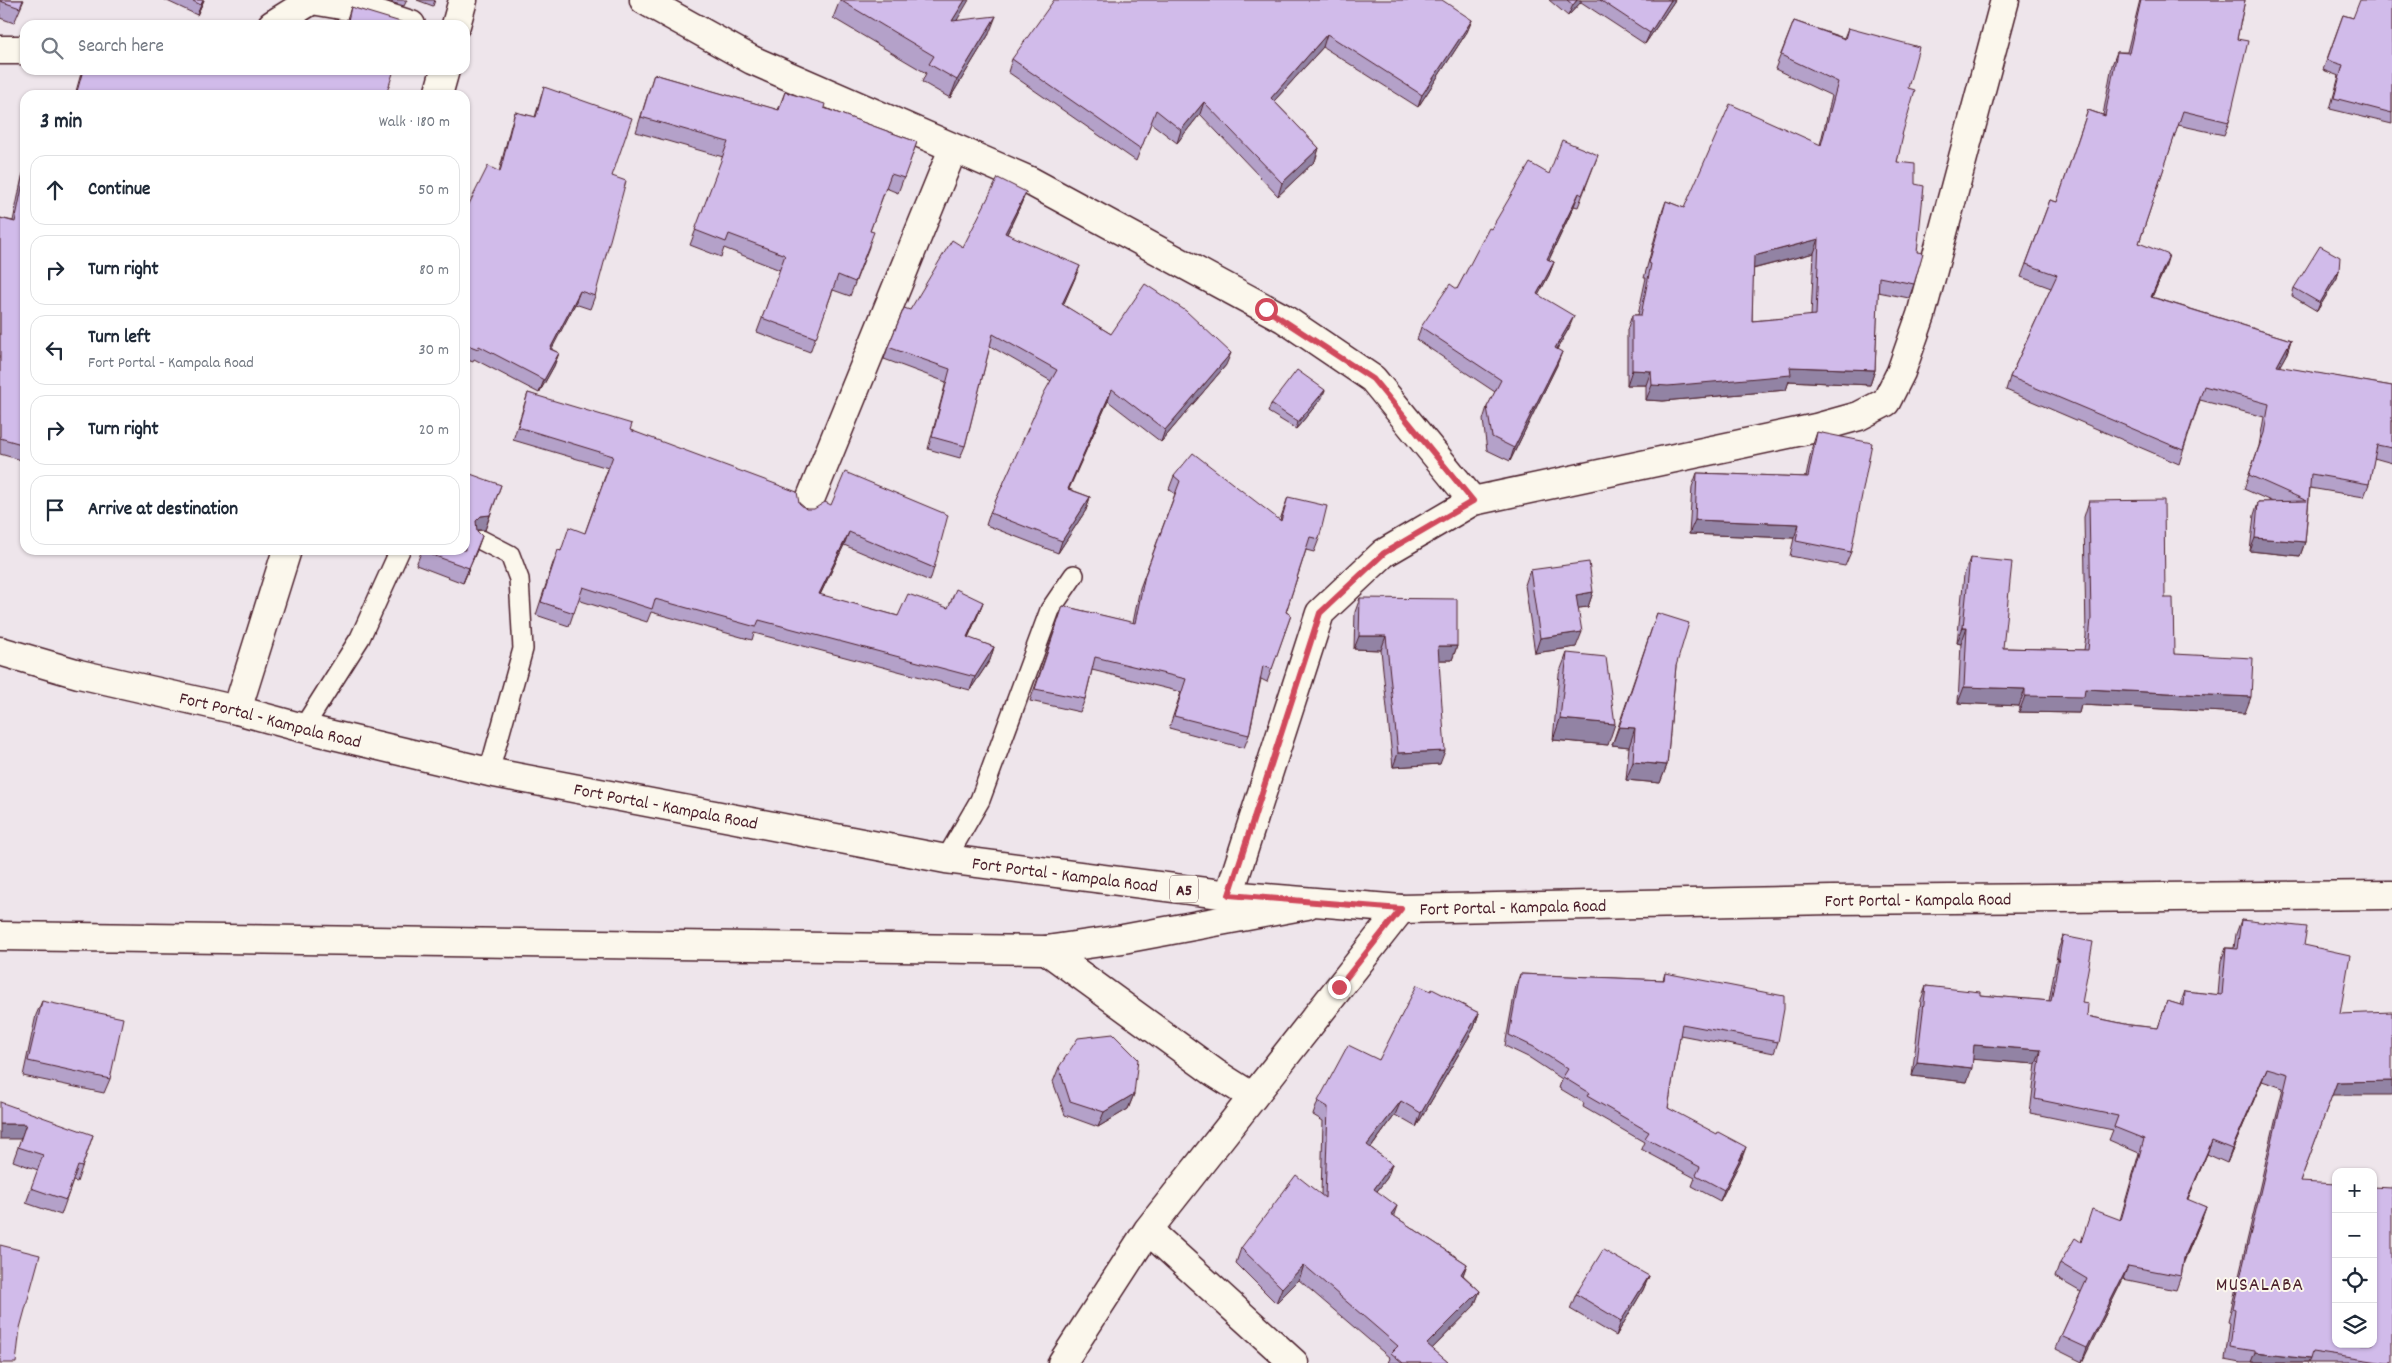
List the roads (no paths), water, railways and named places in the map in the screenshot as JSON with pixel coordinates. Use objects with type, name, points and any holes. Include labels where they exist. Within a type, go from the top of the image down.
[{"type":"street","points":[[280,20],[312,0],[359,8],[396,20]]},
{"type":"street","points":[[457,20],[463,0]]},
{"type":"street","points":[[644,0],[752,60],[1030,181],[1283,318],[1373,379],[1473,501]]},
{"type":"street","points":[[1229,895],[1320,613],[1384,553],[1473,501],[1816,428],[1859,416],[1886,402],[1901,372],[1921,315],[2005,0]]},
{"type":"street","points":[[0,50],[20,50]]},
{"type":"street","points":[[439,90],[444,75]]},
{"type":"street","points":[[807,507],[953,149]]},
{"type":"street","points":[[237,710],[285,555]]},
{"type":"street","name":"Fort Portal - Kampala Road","points":[[0,651],[79,674],[237,710],[303,728],[489,772],[946,859],[1229,895],[1401,909],[1832,900],[2392,895]]},
{"type":"street","points":[[0,936],[1046,950],[1123,939],[1323,902]]},
{"type":"street","points":[[1062,1363],[1148,1230],[1401,909]]},
{"type":"street","points":[[1046,950],[1215,1073],[1253,1097]]},
{"type":"street","points":[[1148,1230],[1294,1363]]},
{"type":"lane","points":[[481,540],[510,555],[519,579],[523,649],[489,772]]},
{"type":"lane","points":[[303,728],[360,638],[398,555]]},
{"type":"lane","points":[[946,859],[980,800],[1050,610],[1074,574]]},
{"type":"district","name":"MUSALABA","points":[[2260,1283]]}]
